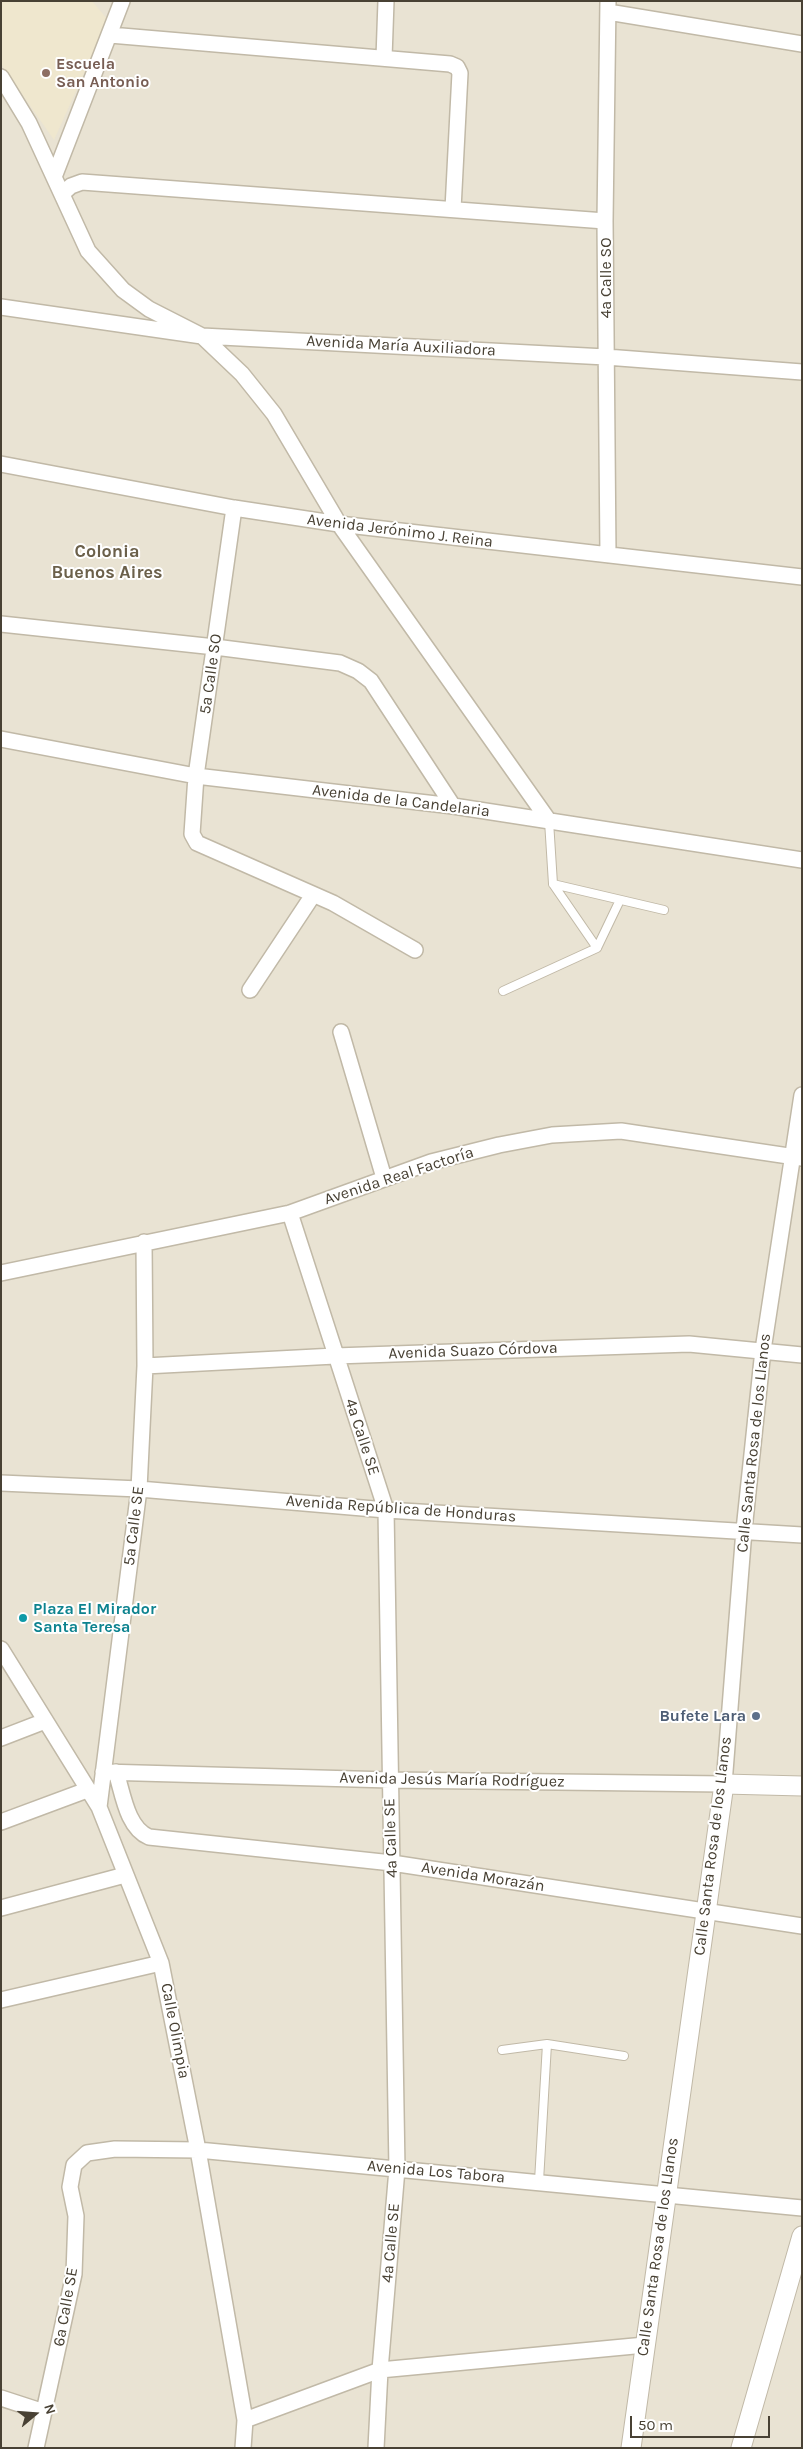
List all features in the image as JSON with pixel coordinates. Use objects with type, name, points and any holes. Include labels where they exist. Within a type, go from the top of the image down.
[{"type":"street","points":[[54,177],[122,1]]},
{"type":"street","points":[[384,58],[386,1]]},
{"type":"street","points":[[608,7],[802,44]]},
{"type":"street","name":"4a Calle SO","points":[[608,7],[605,221],[608,555]]},
{"type":"street","points":[[110,35],[450,64],[457,67],[460,73],[453,209]]},
{"type":"street","points":[[1,78],[29,123],[88,251],[123,290],[149,309],[202,336],[242,374],[274,414],[338,524],[550,821]]},
{"type":"street","points":[[62,194],[71,186],[82,182],[605,221]]},
{"type":"street","name":"Avenida María Auxiliadora","points":[[1,307],[202,336],[606,357],[802,372]]},
{"type":"street","name":"Avenida Jerónimo J. Reina","points":[[1,464],[234,508],[338,524],[802,577]]},
{"type":"street","name":"5a Calle SO","points":[[234,508],[196,776],[192,834],[197,844],[312,894]]},
{"type":"street","points":[[1,624],[215,647],[340,663],[358,671],[371,682],[453,806]]},
{"type":"street","name":"Avenida de la Candelaria","points":[[1,740],[196,776],[453,806],[802,860]]},
{"type":"street","points":[[250,990],[312,894],[333,903],[415,950]]},
{"type":"street","points":[[341,1032],[384,1178]]},
{"type":"street","name":"Calle Santa Rosa de los Llanos","points":[[631,2448],[724,1784],[744,1530],[762,1350],[797,1157],[802,1095]]},
{"type":"street","name":"Avenida Real Factoría","points":[[1,1273],[290,1213],[384,1178],[498,1145],[587,1132],[621,1131],[797,1157]]},
{"type":"street","name":"4a Calle SE","points":[[290,1213],[386,1510],[397,2169],[380,2370],[376,2448]]},
{"type":"street","name":"5a Calle SE","points":[[99,1807],[109,1772],[139,1489],[145,1366],[144,1242]]},
{"type":"street","name":"Avenida Suazo Córdova","points":[[145,1366],[335,1356],[688,1344],[802,1355]]},
{"type":"street","name":"Avenida República de Honduras","points":[[1,1483],[139,1489],[386,1510],[744,1530],[802,1535]]},
{"type":"street","name":"Calle Olimpia","points":[[1,1649],[99,1807],[161,1963],[198,2150],[246,2420],[243,2448]]},
{"type":"street","points":[[1,1738],[45,1721]]},
{"type":"street","name":"Avenida Jesús María Rodríguez","points":[[109,1772],[390,1780],[802,1786]]},
{"type":"street","name":"Avenida Morazán","points":[[109,1772],[134,1826],[140,1834],[149,1837],[392,1863],[802,1926]]},
{"type":"street","points":[[1,1822],[88,1790]]},
{"type":"street","points":[[1,1908],[125,1875]]},
{"type":"street","points":[[1,2000],[161,1963]]},
{"type":"street","name":"Avenida Los Tabora","points":[[74,2165],[87,2153],[115,2149],[198,2150],[539,2181],[665,2196],[802,2208]]},
{"type":"street","name":"6a Calle SE","points":[[36,2448],[74,2274],[76,2216],[70,2187],[74,2165]]},
{"type":"street","points":[[741,2448],[802,2236]]},
{"type":"street","points":[[246,2420],[380,2370],[645,2345]]},
{"type":"street","points":[[1,2398],[44,2412]]},
{"type":"lane","points":[[550,821],[553,884],[597,948]]},
{"type":"lane","points":[[553,884],[664,910]]},
{"type":"lane","points":[[503,991],[597,948],[620,900]]},
{"type":"lane","points":[[539,2181],[547,2044]]},
{"type":"lane","points":[[502,2050],[547,2044],[624,2056]]},
{"type":"shaded area","points":[[1,1],[802,1],[802,2448],[1,2448]]},
{"type":"shaded area","name":"Escuela San Antonio","points":[[1,1],[92,1],[108,20],[54,140],[1,64]]},
{"type":"place","name":"Escuela San Antonio","points":[[46,73]]},
{"type":"place","name":"Plaza El Mirador Santa Teresa","points":[[23,1618]]},
{"type":"place","name":"Bufete Lara","points":[[756,1716]]},
{"type":"district","name":"Colonia Buenos Aires","points":[[107,562]]}]
